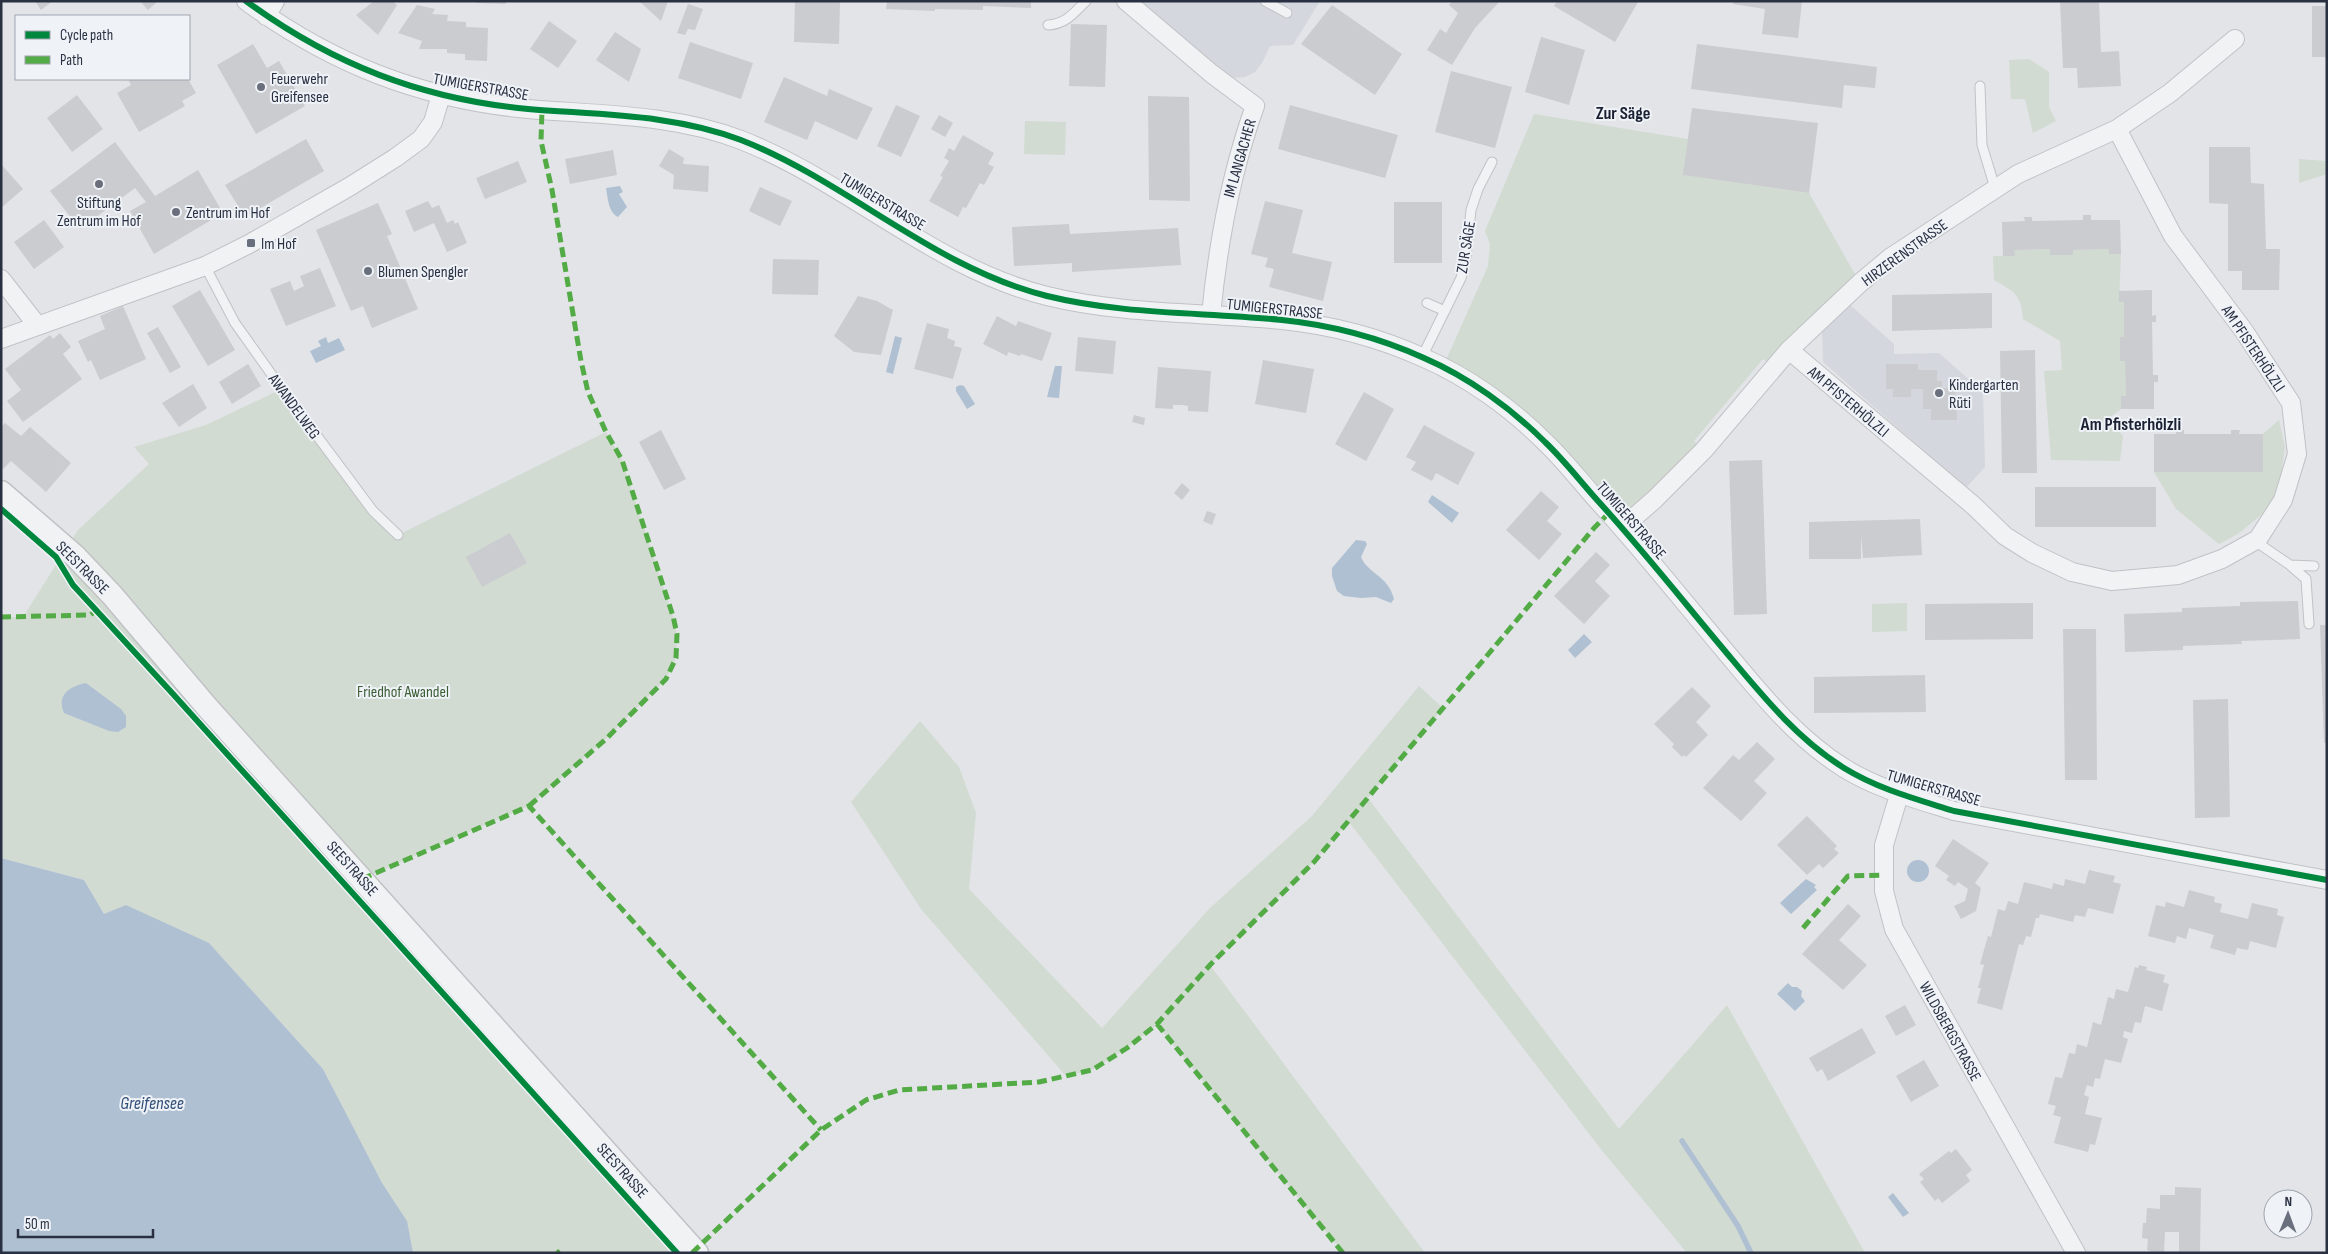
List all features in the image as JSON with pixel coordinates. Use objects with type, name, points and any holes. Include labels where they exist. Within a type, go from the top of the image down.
[{"type":"street","name":"TUMIGERSTRASSE","points":[[246,1],[271,8],[320,50],[395,82],[441,95],[493,105],[652,118],[695,125],[740,140],[782,158],[948,257],[1010,285],[1048,296],[1106,307],[1283,320],[1322,326],[1377,339],[1422,357],[1443,367],[1495,399],[1544,440],[1622,528],[1761,694],[1803,738],[1842,767],[1900,795],[1954,811],[2327,880]]},
{"type":"street","name":"IM LANGACHER","points":[[1126,1],[1212,74],[1255,106],[1242,142],[1227,197],[1212,315]]},
{"type":"street","name":"HIRZERENSTRASSE","points":[[1622,528],[1654,500],[1704,450],[1789,350],[1891,257],[2018,174],[2117,129],[2170,93],[2236,39]]},
{"type":"street","points":[[1,339],[205,266],[251,243],[395,158],[421,139],[433,122],[441,95]]},
{"type":"street","name":"AM PFISTERHÖLZLI","points":[[1789,350],[1974,506],[2005,536],[2032,553],[2072,572],[2112,581],[2178,575],[2222,559],[2255,541],[2282,500],[2297,454],[2291,403],[2244,331],[2173,236],[2117,129]]},
{"type":"street","points":[[1,279],[37,325]]},
{"type":"street","name":"SEESTRASSE","points":[[1,492],[75,556],[112,595],[207,707],[697,1253]]},
{"type":"street","name":"WILDSBERGSTRASSE","points":[[1900,795],[1884,845],[1884,890],[1894,929],[2076,1253]]},
{"type":"lane","points":[[1054,28],[1067,20],[1086,1]]},
{"type":"lane","points":[[1265,1],[1287,13]]},
{"type":"lane","points":[[1980,86],[1982,145],[1995,188]]},
{"type":"lane","name":"ZUR SÄGE","points":[[1422,357],[1461,278],[1466,256],[1471,210],[1478,190],[1492,162]]},
{"type":"lane","name":"AWANDELWEG","points":[[205,266],[235,323],[282,389],[373,511],[398,535]]},
{"type":"lane","points":[[1427,303],[1445,311]]},
{"type":"lane","points":[[2255,541],[2290,564],[2306,579],[2309,624]]},
{"type":"lane","points":[[2290,564],[2314,566]]},
{"type":"shaded area","points":[[1140,1],[1320,1],[1293,45],[1270,46],[1262,63],[1255,72],[1245,77],[1234,78],[1223,73]]},
{"type":"shaded area","points":[[1850,305],[1894,344],[1894,354],[1939,353],[1983,392],[1985,467],[1966,488],[1823,362],[1822,332]]},
{"type":"green space","points":[[2029,59],[2049,72],[2049,107],[2056,121],[2033,133],[2025,99],[2011,99],[2009,60]]},
{"type":"green space","points":[[1534,114],[1688,139],[1684,175],[1809,193],[1860,283],[1773,367],[1763,359],[1694,441],[1704,450],[1622,528],[1544,440],[1443,367],[1488,266],[1490,244],[1485,231]]},
{"type":"green space","points":[[1025,121],[1066,122],[1065,155],[1024,154]]},
{"type":"green space","points":[[2299,159],[2327,161],[2327,174],[2299,183]]},
{"type":"green space","points":[[2050,249],[2050,255],[2073,255],[2073,250],[2109,249],[2109,254],[2121,254],[2119,302],[2124,302],[2126,396],[2121,396],[2121,409],[2108,419],[2123,436],[2120,461],[2051,460],[2044,371],[2062,370],[2060,341],[2023,319],[2021,304],[2016,295],[1994,280],[1993,256],[2014,256],[2014,250]]},
{"type":"green space","name":"Friedhof Awandel","points":[[282,389],[373,511],[398,535],[606,432],[622,460],[673,616],[677,634],[676,658],[666,679],[606,739],[529,806],[362,879],[696,1253],[360,1253],[328,1121],[337,1096],[323,1069],[209,943],[104,914],[84,880],[1,858],[1,617],[23,617],[78,530],[149,464],[134,447],[206,425]]},
{"type":"green space","points":[[2279,420],[2285,447],[2280,481],[2268,509],[2238,534],[2219,544],[2176,509],[2154,472],[2263,472],[2263,434]]},
{"type":"green space","points":[[1907,603],[1907,631],[1872,632],[1872,604]]},
{"type":"green space","points":[[1419,686],[1443,708],[1368,798],[1619,1129],[1727,1005],[1865,1253],[1687,1253],[1600,1148],[1349,822],[1314,862],[1210,965],[1425,1253],[1343,1253],[1157,1025],[1127,1048],[1092,1070],[1066,1076],[921,909],[851,802],[920,721],[959,767],[976,813],[969,889],[1102,1028],[1210,908],[1312,816]]},
{"type":"water","points":[[620,186],[623,192],[619,194],[627,207],[618,217],[610,208],[606,188]]},
{"type":"water","points":[[895,336],[902,338],[893,374],[886,372]]},
{"type":"water","points":[[326,337],[328,343],[339,338],[345,350],[316,363],[310,351],[321,346],[318,341]]},
{"type":"water","points":[[1055,366],[1062,366],[1059,398],[1047,397]]},
{"type":"water","points":[[964,386],[975,404],[967,409],[956,391],[956,387]]},
{"type":"water","points":[[1432,495],[1459,513],[1452,523],[1428,502]]},
{"type":"water","points":[[1356,540],[1365,541],[1367,544],[1361,557],[1364,563],[1383,580],[1391,591],[1394,599],[1391,603],[1376,597],[1344,596],[1337,591],[1332,576],[1332,568]]},
{"type":"water","points":[[1584,634],[1592,642],[1575,658],[1568,650]]},
{"type":"water","points":[[86,683],[121,709],[126,716],[126,727],[118,732],[109,731],[64,713],[62,707],[63,696],[75,686]]},
{"type":"water","name":"Greifensee","points":[[1,858],[84,880],[104,914],[126,905],[209,943],[323,1069],[382,1183],[407,1221],[413,1253],[1,1253]]},
{"type":"water","points":[[1914,860],[1922,860],[1929,867],[1929,875],[1922,882],[1914,882],[1907,875],[1907,867]]},
{"type":"water","points":[[1806,879],[1816,885],[1814,887],[1817,890],[1791,914],[1780,903]]},
{"type":"water","points":[[1788,983],[1802,991],[1801,996],[1805,1001],[1795,1011],[1777,994]]},
{"type":"water","points":[[1893,1193],[1909,1213],[1903,1217],[1888,1197]]},
{"type":"building","points":[[35,1],[53,1],[41,10]]},
{"type":"building","points":[[140,1],[158,1],[148,10]]},
{"type":"building","points":[[374,1],[392,1],[397,5],[378,35],[356,15]]},
{"type":"building","points":[[476,1],[506,1],[506,4],[476,3]]},
{"type":"building","points":[[639,1],[668,1],[661,21]]},
{"type":"building","points":[[795,1],[840,1],[839,44],[794,42]]},
{"type":"building","points":[[887,1],[1031,1],[1031,8],[983,6],[983,10],[935,9],[935,11],[886,9]]},
{"type":"building","points":[[1452,1],[1500,1],[1475,28],[1452,65],[1427,50],[1440,29],[1446,33],[1458,13],[1449,5]]},
{"type":"building","points":[[1557,1],[1638,2],[1615,42],[1554,6]]},
{"type":"building","points":[[1733,1],[1802,1],[1798,38],[1762,34],[1765,9],[1733,4]]},
{"type":"building","points":[[2060,1],[2099,1],[2101,52],[2119,51],[2121,86],[2078,88],[2077,68],[2063,68]]},
{"type":"building","points":[[688,4],[703,9],[695,30],[688,29],[685,35],[677,33]]},
{"type":"building","points":[[417,5],[435,9],[432,14],[448,15],[447,21],[466,22],[466,27],[488,28],[487,61],[465,60],[465,54],[447,53],[447,49],[419,49],[422,41],[398,33]]},
{"type":"building","points":[[1332,5],[1402,54],[1375,95],[1301,44]]},
{"type":"building","points":[[2312,6],[2327,6],[2327,57],[2312,57]]},
{"type":"building","points":[[549,21],[577,41],[558,68],[530,49]]},
{"type":"building","points":[[1071,24],[1107,25],[1105,87],[1069,86]]},
{"type":"building","points":[[615,32],[641,49],[629,82],[596,60]]},
{"type":"building","points":[[1541,37],[1585,50],[1569,105],[1525,92]]},
{"type":"building","points":[[690,42],[753,63],[741,99],[678,78]]},
{"type":"building","name":"Feuerwehr Greifensee","points":[[253,44],[267,68],[279,61],[305,106],[256,134],[217,65]]},
{"type":"building","points":[[1697,44],[1877,67],[1875,88],[1844,85],[1842,108],[1691,89]]},
{"type":"building","points":[[1451,71],[1512,87],[1495,148],[1435,132]]},
{"type":"building","points":[[784,77],[827,96],[829,89],[873,108],[857,140],[815,121],[807,140],[764,122]]},
{"type":"building","points":[[128,80],[189,80],[196,93],[182,101],[185,106],[139,132],[117,93],[131,85]]},
{"type":"building","points":[[77,95],[103,129],[72,152],[47,118]]},
{"type":"building","points":[[1148,96],[1189,97],[1190,201],[1149,200]]},
{"type":"building","points":[[896,105],[920,116],[901,157],[877,146]]},
{"type":"building","points":[[1290,105],[1398,135],[1385,178],[1278,149]]},
{"type":"building","points":[[1692,108],[1818,123],[1809,193],[1683,175]]},
{"type":"building","points":[[939,115],[953,123],[945,137],[931,129]]},
{"type":"building","points":[[963,135],[994,153],[988,164],[994,167],[984,185],[980,183],[966,208],[963,207],[958,217],[929,201],[943,177],[940,176],[949,161],[944,158],[949,148],[954,151]]},
{"type":"building","points":[[306,139],[324,171],[245,217],[225,185]]},
{"type":"building","points":[[115,142],[155,196],[198,170],[223,213],[154,254],[130,211],[146,202],[135,188],[80,229],[50,191]]},
{"type":"building","points":[[2209,147],[2250,147],[2251,183],[2264,184],[2266,249],[2280,249],[2279,290],[2242,290],[2242,271],[2228,271],[2228,204],[2209,203]]},
{"type":"building","points":[[669,149],[684,158],[683,164],[709,166],[708,192],[673,189],[674,175],[659,166]]},
{"type":"building","points":[[613,150],[617,175],[570,184],[565,159]]},
{"type":"building","points":[[518,161],[527,182],[485,199],[476,178]]},
{"type":"building","points":[[1,164],[23,189],[1,208]]},
{"type":"building","points":[[760,187],[792,201],[780,226],[749,211]]},
{"type":"building","points":[[428,201],[432,208],[439,205],[447,223],[453,220],[455,224],[458,222],[467,243],[447,252],[434,223],[414,232],[405,211]]},
{"type":"building","points":[[1265,201],[1303,210],[1292,253],[1332,262],[1323,301],[1269,287],[1274,269],[1265,267],[1268,258],[1251,254]]},
{"type":"building","points":[[1394,202],[1442,202],[1442,263],[1394,263]]},
{"type":"building","name":"Blumen Spengler","points":[[378,203],[392,234],[387,236],[418,309],[372,328],[363,306],[351,311],[316,230]]},
{"type":"building","points":[[2083,215],[2091,215],[2091,220],[2120,220],[2121,254],[2109,254],[2109,249],[2073,250],[2073,255],[2050,255],[2050,249],[2014,250],[2015,256],[2003,256],[2002,222],[2025,221],[2024,217],[2032,217],[2032,221],[2083,220]]},
{"type":"building","points":[[44,220],[64,247],[34,269],[14,242]]},
{"type":"building","points":[[1069,224],[1070,234],[1178,228],[1181,265],[1072,272],[1072,263],[1014,266],[1012,227]]},
{"type":"building","points":[[773,259],[819,260],[818,295],[772,294]]},
{"type":"building","points":[[320,268],[336,306],[286,326],[270,289],[290,281],[294,291],[304,286],[300,276]]},
{"type":"building","points":[[200,290],[235,350],[208,366],[172,306]]},
{"type":"building","points":[[2152,290],[2152,316],[2156,315],[2156,322],[2152,322],[2153,375],[2158,375],[2158,382],[2154,382],[2154,409],[2121,409],[2121,396],[2126,396],[2125,361],[2120,361],[2120,337],[2124,337],[2124,302],[2119,302],[2119,291]]},
{"type":"building","points":[[1992,293],[1992,328],[1892,331],[1892,295]]},
{"type":"building","points":[[858,296],[877,301],[893,310],[881,355],[854,352],[834,336]]},
{"type":"building","points":[[123,306],[146,359],[100,380],[91,360],[88,362],[78,341],[105,329],[100,316]]},
{"type":"building","points":[[997,316],[1016,326],[1018,321],[1052,333],[1042,361],[1008,352],[1007,356],[983,344]]},
{"type":"building","points":[[927,323],[949,329],[947,338],[955,341],[954,346],[962,348],[953,379],[914,369]]},
{"type":"building","points":[[158,327],[181,367],[170,373],[147,333]]},
{"type":"building","points":[[60,333],[71,347],[63,354],[82,379],[23,422],[7,401],[21,390],[5,369],[50,335],[53,339]]},
{"type":"building","points":[[1078,337],[1116,341],[1113,374],[1075,371]]},
{"type":"building","points":[[2035,350],[2037,473],[2002,473],[2000,351]]},
{"type":"building","points":[[1263,360],[1314,369],[1306,413],[1255,404]]},
{"type":"building","points":[[248,364],[261,386],[232,404],[219,382]]},
{"type":"building","name":"Kindergarten Rüti","points":[[1886,364],[1918,364],[1918,370],[1937,370],[1937,381],[1942,381],[1942,388],[1955,388],[1957,420],[1931,420],[1931,409],[1923,409],[1923,389],[1911,389],[1911,397],[1893,397],[1893,389],[1886,389]]},
{"type":"building","points":[[1158,367],[1211,371],[1208,412],[1188,411],[1188,406],[1182,405],[1173,405],[1173,409],[1155,408]]},
{"type":"building","points":[[193,384],[207,408],[179,427],[162,403]]},
{"type":"building","points":[[1364,392],[1394,409],[1366,461],[1335,444]]},
{"type":"building","points":[[1134,415],[1145,418],[1144,425],[1132,422]]},
{"type":"building","points":[[5,423],[21,436],[30,427],[71,463],[46,492],[11,461],[1,471],[1,427]]},
{"type":"building","points":[[1424,425],[1475,453],[1458,485],[1436,473],[1432,481],[1411,470],[1416,462],[1406,457]]},
{"type":"building","points":[[661,430],[686,479],[664,490],[639,442]]},
{"type":"building","points":[[2176,430],[2184,430],[2184,434],[2231,434],[2231,430],[2240,430],[2239,434],[2263,434],[2263,472],[2154,472],[2154,434],[2176,434]]},
{"type":"building","points":[[1762,460],[1767,614],[1734,615],[1729,461]]},
{"type":"building","points":[[1182,483],[1190,490],[1182,500],[1174,493]]},
{"type":"building","points":[[2035,487],[2156,487],[2156,527],[2035,527]]},
{"type":"building","points":[[1541,491],[1559,507],[1547,521],[1562,534],[1539,560],[1506,530]]},
{"type":"building","points":[[1207,511],[1216,514],[1212,525],[1203,521]]},
{"type":"building","points":[[1920,519],[1922,555],[1863,558],[1861,535],[1861,559],[1809,559],[1809,522]]},
{"type":"building","points":[[510,533],[527,563],[482,587],[466,557]]},
{"type":"building","points":[[1596,552],[1610,565],[1595,581],[1610,596],[1584,624],[1554,596]]},
{"type":"building","points":[[2298,601],[2300,639],[2241,641],[2242,644],[2183,646],[2183,650],[2125,652],[2124,614],[2182,612],[2182,608],[2240,606],[2240,602]]},
{"type":"building","points":[[2033,603],[2033,639],[1925,640],[1925,604]]},
{"type":"building","points":[[2320,625],[2327,625],[2327,743],[2324,743]]},
{"type":"building","points":[[2063,629],[2096,629],[2097,780],[2065,780]]},
{"type":"building","points":[[1925,675],[1926,712],[1814,713],[1814,677]]},
{"type":"building","points":[[1692,687],[1711,706],[1696,722],[1708,735],[1686,757],[1684,755],[1682,757],[1672,747],[1674,744],[1654,724]]},
{"type":"building","points":[[2228,699],[2230,817],[2195,818],[2193,700]]},
{"type":"building","points":[[1757,742],[1775,759],[1754,781],[1767,793],[1741,821],[1703,788],[1733,755],[1739,760]]},
{"type":"building","points":[[1807,816],[1837,846],[1834,849],[1839,853],[1823,868],[1819,864],[1807,875],[1777,845]]},
{"type":"building","points":[[1953,839],[1989,863],[1975,883],[1981,888],[1976,911],[1961,919],[1954,906],[1965,901],[1968,889],[1958,882],[1955,886],[1946,880],[1949,876],[1935,866]]},
{"type":"building","points":[[2089,870],[2115,876],[2113,882],[2121,884],[2113,914],[2088,908],[2085,917],[2075,915],[2073,922],[2040,914],[2039,918],[2036,918],[2031,937],[2026,936],[2023,945],[2019,944],[2002,1010],[1977,1003],[1981,988],[1978,988],[1984,965],[1980,964],[1988,936],[1991,937],[1998,909],[2005,911],[2008,901],[2018,904],[2024,882],[2052,889],[2053,883],[2064,886],[2065,879],[2085,884]]},
{"type":"building","points":[[2189,890],[2215,897],[2214,902],[2222,904],[2220,912],[2248,919],[2252,903],[2278,909],[2277,915],[2284,917],[2276,948],[2250,941],[2248,950],[2237,948],[2235,955],[2210,948],[2214,935],[2189,928],[2186,939],[2177,936],[2175,943],[2148,936],[2156,905],[2165,907],[2166,902],[2184,907]]},
{"type":"building","points":[[1848,904],[1861,916],[1839,940],[1867,965],[1843,990],[1802,954]]},
{"type":"building","points":[[2139,965],[2147,967],[2146,970],[2165,975],[2163,982],[2169,984],[2162,1011],[2145,1006],[2141,1023],[2135,1022],[2132,1033],[2124,1031],[2123,1037],[2128,1039],[2121,1063],[2105,1059],[2100,1079],[2095,1078],[2093,1087],[2087,1085],[2084,1095],[2089,1097],[2085,1114],[2102,1118],[2095,1145],[2090,1144],[2088,1152],[2054,1143],[2061,1117],[2053,1115],[2056,1106],[2048,1104],[2055,1077],[2062,1078],[2069,1053],[2075,1054],[2077,1044],[2087,1047],[2093,1022],[2101,1025],[2108,997],[2114,999],[2116,989],[2128,992],[2135,967],[2138,968]]},
{"type":"building","points":[[1905,1005],[1916,1025],[1896,1036],[1885,1016]]},
{"type":"building","points":[[1862,1028],[1876,1053],[1828,1081],[1822,1069],[1817,1072],[1809,1058]]},
{"type":"building","points":[[1924,1060],[1939,1086],[1911,1102],[1896,1076]]},
{"type":"building","points":[[1956,1149],[1972,1170],[1966,1175],[1970,1181],[1942,1203],[1938,1198],[1935,1201],[1920,1182],[1924,1179],[1919,1174],[1949,1151],[1951,1153]]},
{"type":"building","points":[[2175,1187],[2201,1188],[2200,1253],[2179,1253],[2179,1232],[2165,1232],[2164,1253],[2150,1253],[2147,1250],[2148,1239],[2142,1238],[2147,1208],[2160,1209],[2160,1195],[2175,1195]]},
{"type":"waterway","points":[[1682,1141],[1738,1226],[1751,1253]]},
{"type":"marked path","points":[[529,806],[606,739],[666,679],[676,658],[677,634],[673,616],[622,460],[606,432],[588,392],[552,190],[541,141],[542,110]]},
{"type":"marked path","points":[[692,1253],[821,1130],[866,1100],[899,1090],[1039,1082],[1092,1070],[1127,1048],[1157,1024],[1210,965],[1314,862],[1594,528],[1609,513]]},
{"type":"marked path","points":[[1,617],[90,615],[96,611],[93,608]]},
{"type":"marked path","points":[[362,879],[529,806],[821,1130]]},
{"type":"marked path","points":[[1803,928],[1848,876],[1884,875]]},
{"type":"marked path","points":[[1157,1024],[1343,1253]]},
{"type":"cycle path","points":[[246,1],[311,43],[379,75],[414,87],[451,97],[489,104],[663,120],[715,131],[741,140],[818,178],[967,266],[1006,283],[1047,296],[1105,307],[1300,322],[1355,333],[1407,351],[1457,374],[1488,394],[1532,429],[1559,456],[1766,699],[1810,743],[1844,768],[1884,788],[1954,811],[2327,880]]},
{"type":"cycle path","points":[[1,509],[56,557],[73,585],[677,1253]]},
{"type":"place","name":"Feuerwehr Greifensee","points":[[261,87]]},
{"type":"place","name":"Stiftung Zentrum im Hof","points":[[99,184]]},
{"type":"place","name":"Zentrum im Hof","points":[[176,212]]},
{"type":"place","name":"Im Hof","points":[[251,243]]},
{"type":"place","name":"Blumen Spengler","points":[[368,271]]},
{"type":"place","name":"Kindergarten Rüti","points":[[1939,393]]},
{"type":"district","name":"Zur Säge","points":[[1623,113]]},
{"type":"district","name":"Am Pfisterhölzli","points":[[2131,424]]}]
